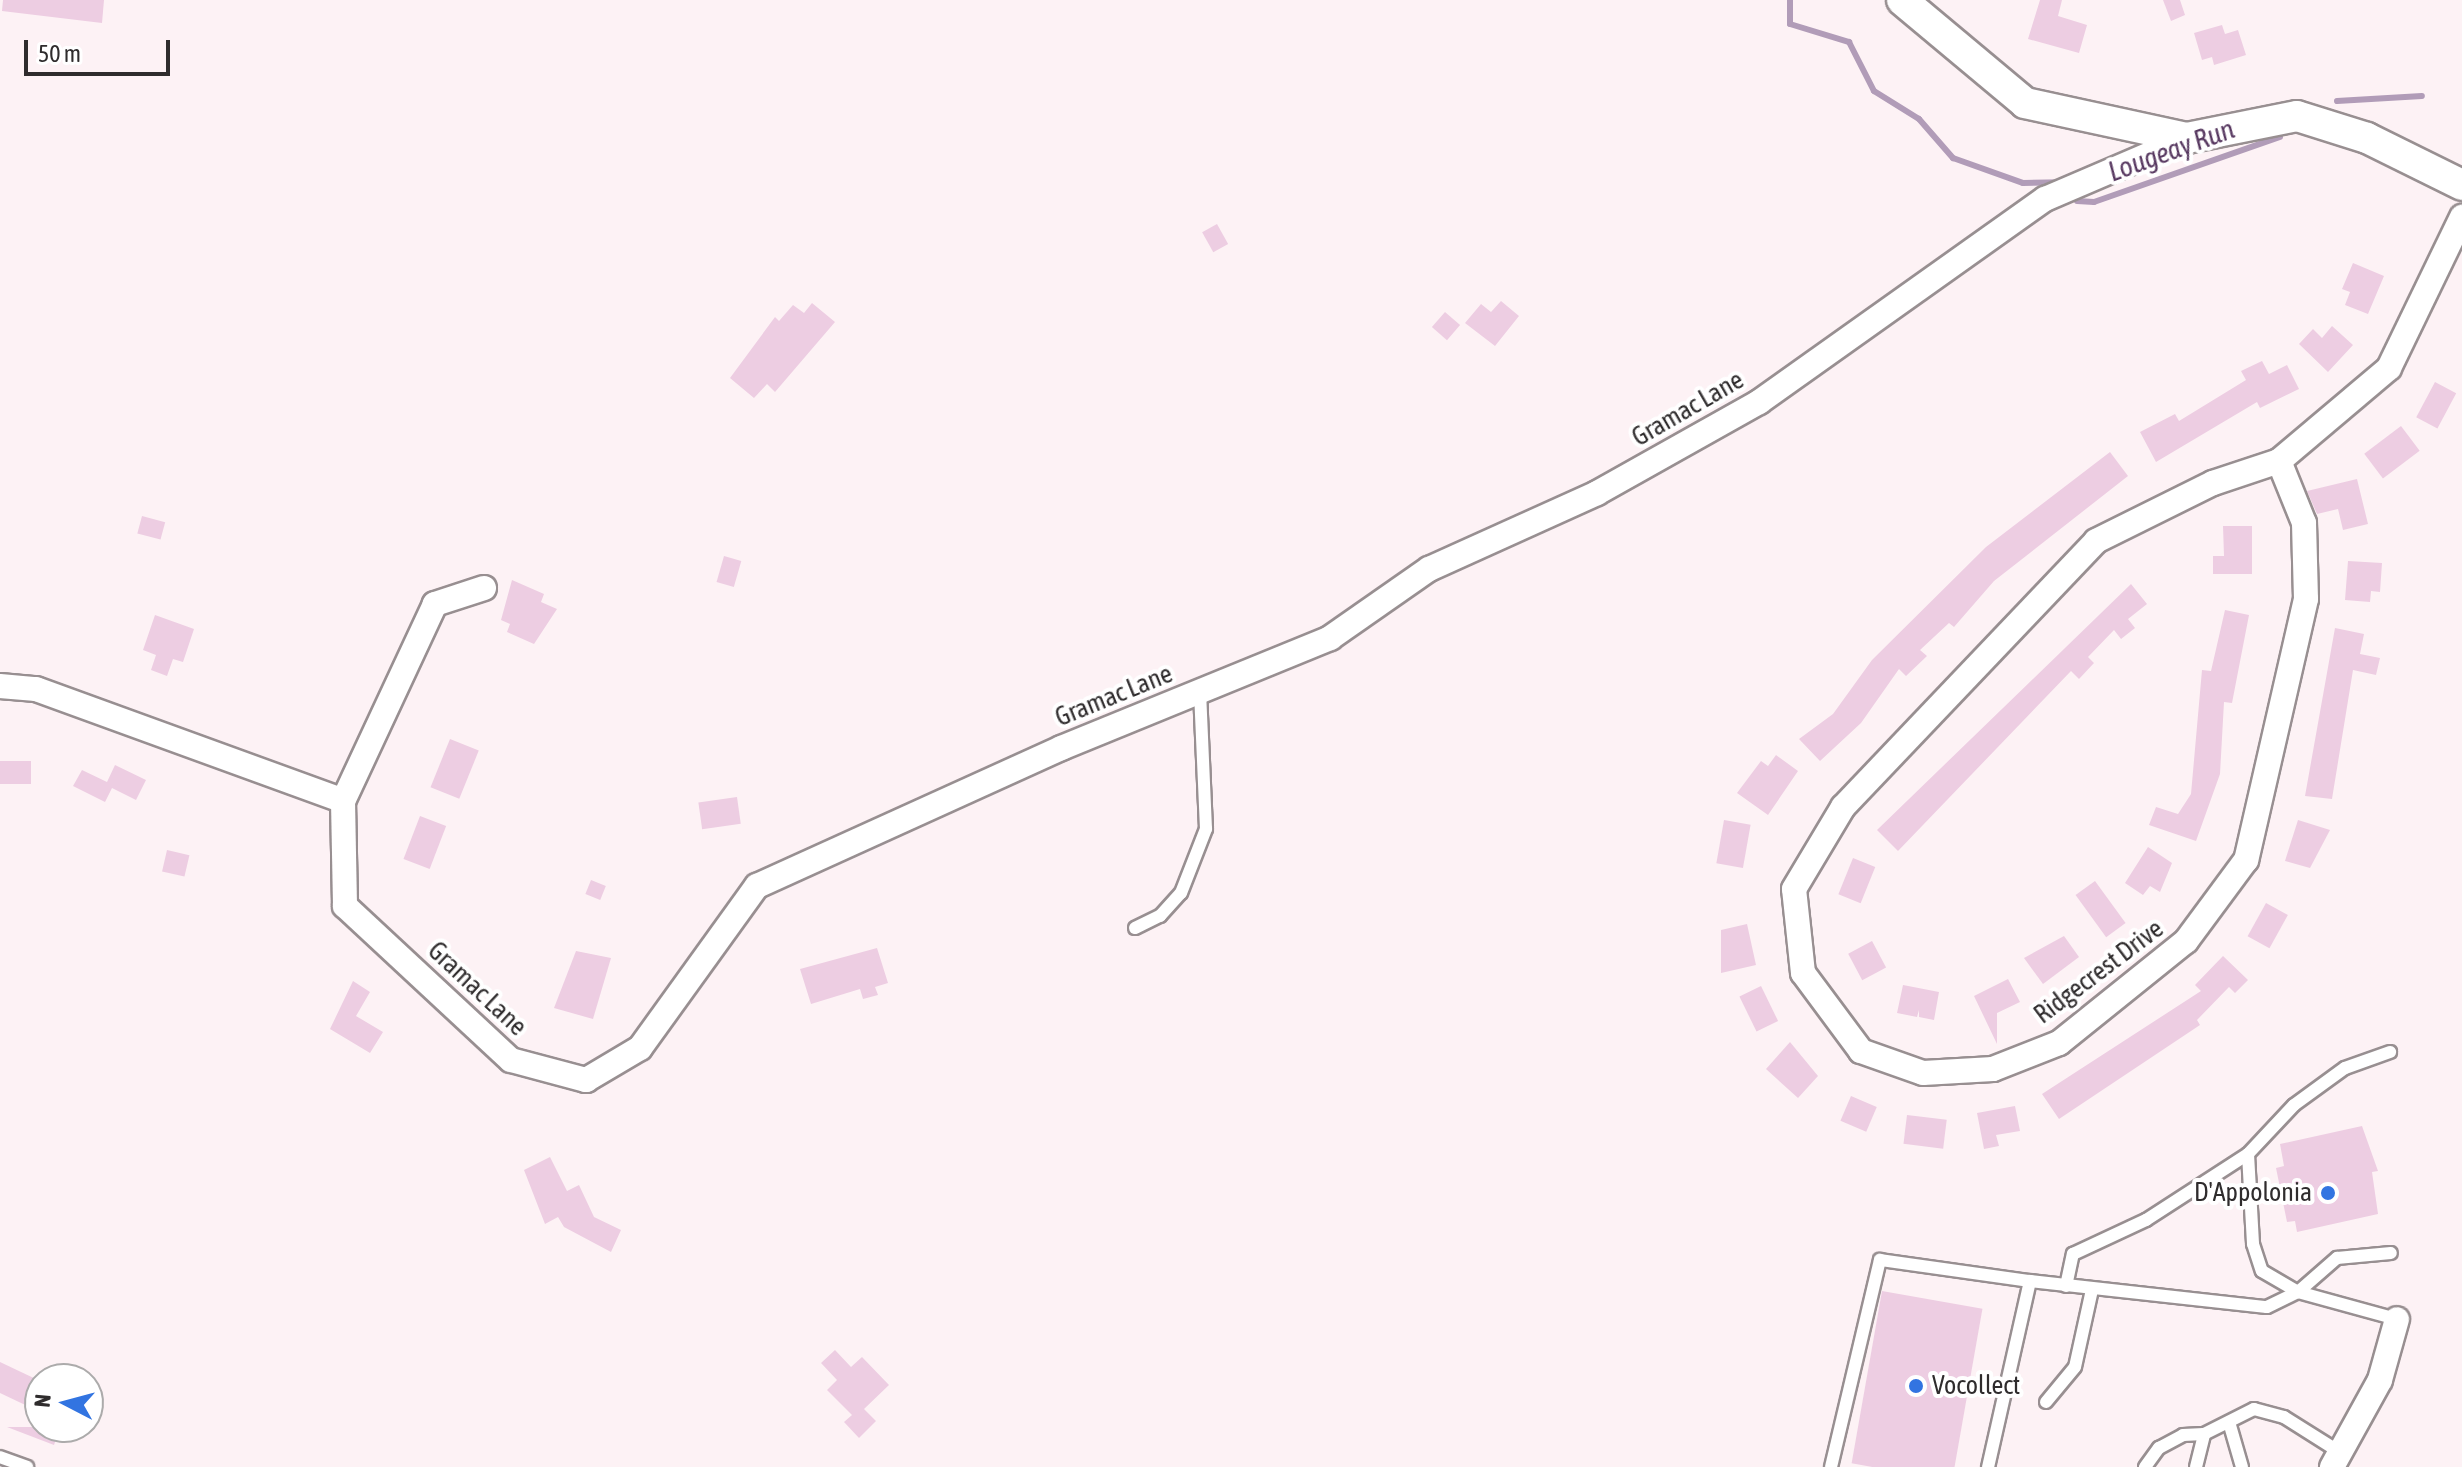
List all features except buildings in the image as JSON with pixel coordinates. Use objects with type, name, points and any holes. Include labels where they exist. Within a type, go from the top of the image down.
[{"type":"street","points":[[1902,0],[2025,103],[2187,138],[2297,116],[2367,138],[2462,185]]},
{"type":"street","name":"Gramac Lane","points":[[484,588],[435,604],[343,801],[345,906],[511,1060],[586,1080],[640,1048],[757,886],[1200,691],[1330,638],[1429,569],[1597,493],[1759,402],[2065,190],[2187,138]]},
{"type":"street","name":"Ridgecrest Drive","points":[[2279,461],[2304,523],[2306,599],[2246,860],[2186,941],[2059,1043],[1993,1069],[1923,1073],[1861,1051],[1803,973],[1794,889],[1843,807],[2096,541],[2213,483],[2279,461],[2389,368],[2462,217]]},
{"type":"street","points":[[0,686],[36,689],[343,801]]},
{"type":"street","points":[[2335,1459],[2380,1380],[2397,1319]]},
{"type":"lane","points":[[1135,928],[1160,916],[1181,893],[1206,829],[1200,691]]},
{"type":"lane","points":[[2066,1286],[2073,1254],[2146,1220],[2248,1154],[2319,1087],[2390,1052]]},
{"type":"lane","points":[[2248,1154],[2255,1259],[2262,1271],[2298,1292],[2397,1319]]},
{"type":"lane","points":[[1831,1467],[1880,1260],[2092,1290],[2267,1307],[2298,1292],[2337,1258],[2391,1253]]},
{"type":"lane","points":[[1988,1467],[2030,1281]]},
{"type":"lane","points":[[2046,1402],[2075,1367],[2092,1290]]},
{"type":"lane","points":[[2145,1467],[2159,1448],[2183,1435],[2204,1434],[2254,1409],[2284,1417],[2335,1459]]},
{"type":"lane","points":[[2229,1422],[2242,1467]]},
{"type":"lane","points":[[2196,1467],[2204,1434]]},
{"type":"lane","points":[[0,1457],[27,1467]]},
{"type":"waterway","name":"Lougeay Run","points":[[1790,0],[1790,24],[1849,42],[1874,91],[1919,119],[1953,158],[2023,183],[2062,182]]},
{"type":"waterway","name":"Lougeay Run","points":[[2337,101],[2422,96]]},
{"type":"waterway","name":"Lougeay Run","points":[[2077,201],[2094,202],[2280,137]]},
{"type":"place","name":"D'Appolonia","points":[[2328,1193]]},
{"type":"place","name":"Vocollect","points":[[1916,1386]]}]
